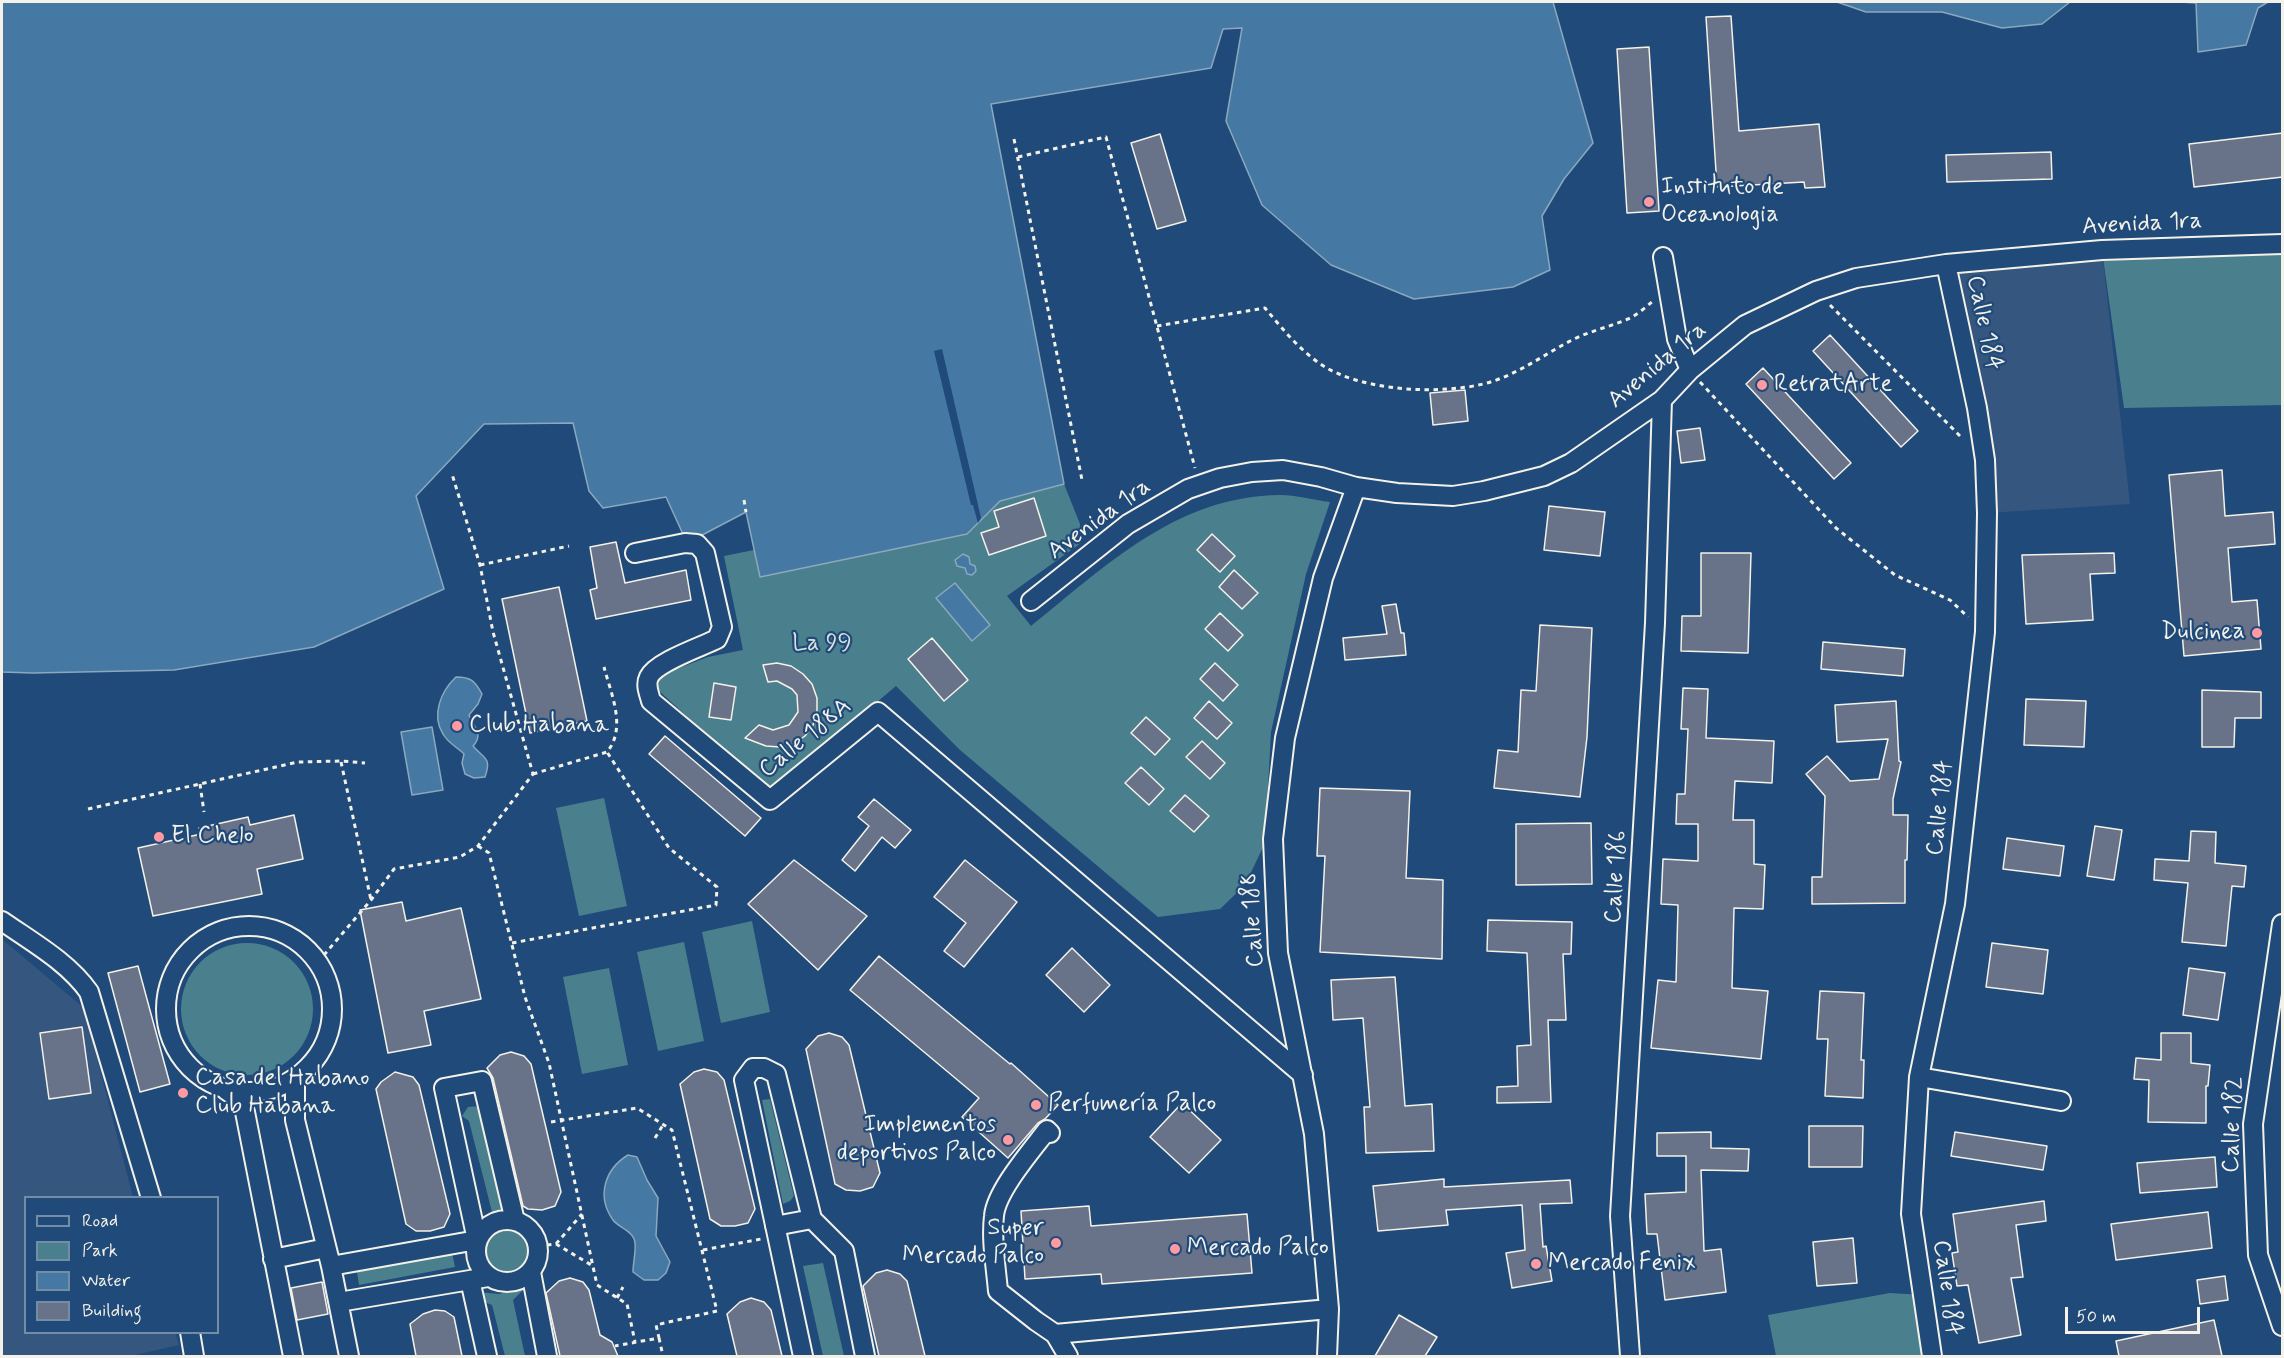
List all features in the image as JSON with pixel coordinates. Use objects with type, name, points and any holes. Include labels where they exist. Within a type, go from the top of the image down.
[{"type":"street","name":"Avenida 1ra","points":[[1031,601],[1128,524],[1199,485],[1220,478],[1252,472],[1283,470],[1397,494],[1453,496],[1544,476],[1571,463],[1662,400],[1689,370],[1745,325],[1816,291],[1856,278],[1946,264],[2102,250],[2282,249]]},
{"type":"street","points":[[1663,258],[1677,339],[1689,370]]},
{"type":"street","name":"Calle 184","points":[[1932,1356],[1911,1214],[1919,1077],[1955,904],[1985,632],[1987,513],[1985,460],[1977,408],[1946,264]]},
{"type":"street","name":"Calle 186","points":[[1630,1356],[1620,1216],[1655,623],[1662,400]]},
{"type":"street","name":"Calle 188","points":[[1327,1356],[1329,1309],[1314,1134],[1278,953],[1273,839],[1285,738],[1323,578],[1356,487]]},
{"type":"street","name":"Calle 188A","points":[[634,554],[686,543],[697,544],[705,553],[722,627],[717,639],[659,666],[649,676],[647,686],[651,701],[770,801],[878,712],[1218,1005],[1303,1075]]},
{"type":"street","points":[[2,921],[65,966],[80,979],[90,992],[151,1196]]},
{"type":"street","name":"Calle 182","points":[[2283,924],[2263,1044],[2253,1124],[2258,1255],[2283,1326]]},
{"type":"street","points":[[224,1089],[261,1092],[295,1079],[314,1061],[327,1038],[333,1012],[329,986],[318,962],[302,944],[280,932],[256,926],[232,927],[208,935],[189,950],[174,970],[166,993],[165,1018],[171,1041],[184,1062],[202,1079],[239,1099],[245,1112],[293,1356]]},
{"type":"street","points":[[803,1356],[744,1080],[753,1068],[764,1068],[776,1074],[812,1219],[844,1251],[865,1356]]},
{"type":"street","points":[[1919,1077],[2061,1101]]},
{"type":"street","points":[[295,1079],[295,1120],[331,1266],[349,1356]]},
{"type":"street","points":[[477,1240],[444,1088],[482,1081],[515,1221]]},
{"type":"street","points":[[1050,1133],[1047,1130],[1011,1176],[994,1214],[998,1291],[1055,1334],[1068,1356]]},
{"type":"street","points":[[777,1231],[812,1219]]},
{"type":"street","points":[[339,1302],[479,1278],[515,1282],[531,1272],[547,1246],[529,1229],[515,1221],[502,1220],[494,1223],[481,1233],[477,1240],[475,1250],[476,1260],[481,1270],[479,1278],[487,1356]]},
{"type":"street","points":[[331,1266],[477,1240]]},
{"type":"street","points":[[273,1259],[326,1248]]},
{"type":"street","points":[[531,1272],[547,1356]]},
{"type":"street","points":[[1055,1334],[1329,1309]]},
{"type":"street","points":[[190,1334],[194,1356]]},
{"type":"path","points":[[1018,157],[1106,137],[1199,485]]},
{"type":"path","points":[[1014,139],[1082,480]]},
{"type":"path","points":[[1156,326],[1265,308],[1287,334],[1337,374],[1397,388],[1436,389],[1483,384],[1520,370],[1594,330],[1630,319],[1668,289]]},
{"type":"path","points":[[1816,291],[1985,460]]},
{"type":"path","points":[[1689,370],[1836,528],[1894,575],[1950,600],[1985,632]]},
{"type":"path","points":[[452,474],[480,565],[493,632],[533,774]]},
{"type":"path","points":[[744,500],[746,512]]},
{"type":"path","points":[[480,565],[569,546]]},
{"type":"path","points":[[318,962],[371,900],[394,869],[460,857],[478,846],[533,774],[607,752],[614,743],[617,715],[604,667]]},
{"type":"path","points":[[512,943],[716,905],[717,887],[669,848],[607,752]]},
{"type":"path","points":[[88,809],[298,762],[340,760],[365,763]]},
{"type":"path","points":[[340,760],[371,900]]},
{"type":"path","points":[[200,783],[204,812]]},
{"type":"path","points":[[478,846],[489,853],[525,997],[549,1063],[597,1284],[627,1304],[635,1342]]},
{"type":"path","points":[[551,1122],[637,1108],[672,1130],[717,1311],[656,1325],[663,1356]]},
{"type":"path","points":[[655,1138],[663,1125]]},
{"type":"path","points":[[582,1214],[547,1246],[593,1266]]},
{"type":"path","points":[[703,1250],[777,1231]]},
{"type":"path","points":[[617,1298],[623,1287]]},
{"type":"path","points":[[615,1346],[659,1338]]},
{"type":"shaded area","points":[[2102,250],[2130,504],[1987,513],[1946,264]]},
{"type":"shaded area","points":[[2,939],[84,1008],[133,1196],[24,1196],[24,1334],[175,1334],[179,1345],[131,1356],[2,1356]]},
{"type":"green space","points":[[2282,244],[2282,405],[2124,408],[2102,250]]},
{"type":"green space","name":"La 99","points":[[1064,484],[1080,524],[1081,543],[1007,596],[1031,626],[1087,580],[1145,538],[1208,507],[1243,498],[1280,495],[1330,502],[1306,574],[1271,732],[1265,843],[1245,885],[1220,909],[1158,917],[960,750],[896,686],[770,793],[657,689],[661,675],[708,657],[743,650],[724,556],[754,550],[760,577],[978,523],[1000,501]]},
{"type":"green space","points":[[604,798],[627,906],[579,916],[556,808]]},
{"type":"green space","points":[[752,921],[770,1012],[721,1023],[702,932]]},
{"type":"green space","points":[[684,942],[704,1041],[658,1051],[637,952]]},
{"type":"green space","points":[[247,943],[272,948],[293,963],[308,984],[313,1009],[308,1034],[293,1055],[272,1070],[247,1075],[222,1070],[201,1055],[186,1034],[181,1009],[186,984],[201,963],[222,948]]},
{"type":"green space","points":[[609,968],[628,1065],[582,1074],[563,977]]},
{"type":"green space","points":[[770,1099],[794,1196],[783,1204],[762,1100]]},
{"type":"green space","points":[[468,1107],[477,1107],[482,1114],[480,1118],[503,1213],[493,1216],[469,1121],[462,1116]]},
{"type":"green space","points":[[506,1230],[522,1237],[529,1253],[522,1269],[506,1276],[490,1269],[483,1253],[490,1237]]},
{"type":"green space","points":[[452,1253],[455,1267],[359,1285],[357,1272]]},
{"type":"green space","points":[[823,1263],[844,1356],[823,1356],[803,1266]]},
{"type":"green space","points":[[523,1282],[524,1289],[513,1300],[525,1356],[505,1356],[492,1305],[479,1300],[476,1292],[500,1294]]},
{"type":"green space","points":[[1890,1293],[1923,1295],[1932,1356],[1776,1356],[1768,1315]]},
{"type":"water","points":[[2,2],[1553,2],[1593,143],[1564,179],[1542,216],[1550,270],[1513,287],[1414,299],[1331,265],[1262,205],[1226,121],[1242,28],[1223,29],[1211,68],[991,104],[1064,484],[1000,501],[967,534],[760,577],[746,512],[687,543],[666,497],[603,508],[589,491],[573,423],[484,424],[416,496],[444,589],[314,647],[174,670],[2,672]]},
{"type":"water","points":[[1837,2],[2070,2],[2042,24],[2002,28],[1942,12],[1866,12]]},
{"type":"water","points":[[2180,2],[2268,2],[2258,8],[2246,45],[2198,52],[2196,3]]},
{"type":"water","points":[[963,554],[969,557],[970,564],[975,566],[976,571],[972,575],[967,574],[965,568],[957,566],[955,560]]},
{"type":"water","points":[[955,583],[990,625],[972,641],[936,598]]},
{"type":"water","name":"Club Habana","points":[[456,677],[472,681],[482,694],[478,704],[469,715],[478,735],[473,746],[487,762],[485,777],[474,778],[465,774],[462,763],[464,754],[447,740],[439,727],[439,704],[446,689]]},
{"type":"water","points":[[432,727],[443,790],[412,795],[401,732]]},
{"type":"water","points":[[628,1155],[637,1157],[658,1198],[656,1236],[670,1262],[666,1273],[658,1280],[644,1280],[633,1272],[634,1239],[613,1220],[605,1202],[604,1193],[609,1175]]},
{"type":"pier","points":[[942,349],[981,518],[978,523],[973,505],[971,505],[934,351]]},
{"type":"building","points":[[1731,16],[1739,131],[1819,124],[1825,187],[1805,188],[1804,182],[1717,187],[1706,17]]},
{"type":"building","points":[[1649,47],[1659,211],[1627,213],[1617,49]]},
{"type":"building","points":[[2283,133],[2283,177],[2194,187],[2189,144]]},
{"type":"building","points":[[1160,134],[1186,221],[1157,229],[1131,143]]},
{"type":"building","points":[[2051,152],[2052,179],[1947,182],[1946,155]]},
{"type":"building","points":[[1830,335],[1918,431],[1901,447],[1813,351]]},
{"type":"building","points":[[1763,368],[1851,463],[1834,479],[1746,384]]},
{"type":"building","points":[[1465,390],[1468,421],[1433,425],[1430,393]]},
{"type":"building","points":[[1700,428],[1705,460],[1681,463],[1677,431]]},
{"type":"building","points":[[2222,470],[2225,516],[2273,512],[2275,544],[2228,548],[2232,602],[2257,600],[2261,649],[2184,656],[2169,475]]},
{"type":"building","points":[[1034,498],[1046,536],[989,555],[981,533],[999,527],[994,511]]},
{"type":"building","points":[[1549,506],[1605,512],[1600,556],[1544,550]]},
{"type":"building","points":[[1212,534],[1235,556],[1220,572],[1197,550]]},
{"type":"building","points":[[616,542],[625,583],[686,570],[691,600],[596,619],[590,590],[597,588],[590,547]]},
{"type":"building","points":[[1701,553],[1751,553],[1748,653],[1681,651],[1682,616],[1701,616]]},
{"type":"building","points":[[2114,553],[2115,573],[2090,574],[2093,620],[2026,624],[2022,555]]},
{"type":"building","points":[[1234,570],[1258,593],[1242,609],[1219,587]]},
{"type":"building","points":[[559,587],[587,721],[530,733],[502,599]]},
{"type":"building","points":[[1396,604],[1401,633],[1404,633],[1406,655],[1345,660],[1343,638],[1387,634],[1382,606]]},
{"type":"building","points":[[1220,613],[1243,635],[1228,651],[1205,629]]},
{"type":"building","points":[[1540,625],[1592,628],[1587,737],[1580,797],[1494,788],[1498,750],[1518,752],[1521,690],[1536,691]]},
{"type":"building","points":[[932,638],[968,680],[944,701],[908,659]]},
{"type":"building","points":[[1823,642],[1905,649],[1903,676],[1821,669]]},
{"type":"building","points":[[777,663],[791,666],[803,674],[812,684],[817,698],[817,711],[813,725],[805,736],[793,744],[780,747],[766,746],[745,738],[759,725],[773,730],[789,725],[798,712],[797,695],[792,689],[777,681],[768,682],[763,665]]},
{"type":"building","points":[[1215,663],[1238,685],[1223,701],[1200,679]]},
{"type":"building","points":[[714,683],[736,687],[731,720],[709,717]]},
{"type":"building","points":[[1683,688],[1708,689],[1706,738],[1774,741],[1772,783],[1735,781],[1733,820],[1754,820],[1754,864],[1765,865],[1763,909],[1734,908],[1732,988],[1768,991],[1761,1059],[1651,1048],[1658,980],[1676,982],[1678,905],[1661,904],[1663,859],[1698,861],[1698,824],[1676,824],[1677,794],[1685,794],[1688,729],[1681,729]]},
{"type":"building","points":[[2202,690],[2261,692],[2261,718],[2235,718],[2234,747],[2202,747]]},
{"type":"building","points":[[2026,699],[2086,701],[2084,747],[2024,745]]},
{"type":"building","points":[[1209,701],[1232,723],[1217,739],[1194,718]]},
{"type":"building","points":[[1896,701],[1899,761],[1901,762],[1893,799],[1893,815],[1908,815],[1905,903],[1812,904],[1812,877],[1822,877],[1825,796],[1806,774],[1827,756],[1850,781],[1879,779],[1888,739],[1837,742],[1835,705]]},
{"type":"building","points":[[1146,717],[1170,739],[1155,755],[1131,733]]},
{"type":"building","points":[[665,736],[761,818],[745,836],[649,754]]},
{"type":"building","points":[[1202,741],[1225,763],[1210,779],[1186,757]]},
{"type":"building","points":[[1141,767],[1164,789],[1149,805],[1125,783]]},
{"type":"building","points":[[1320,788],[1410,791],[1406,878],[1443,880],[1442,959],[1320,952],[1325,856],[1317,856]]},
{"type":"building","points":[[1185,795],[1209,816],[1194,832],[1170,811]]},
{"type":"building","points":[[874,799],[911,830],[895,848],[882,837],[855,871],[842,860],[869,826],[858,817]]},
{"type":"building","points":[[294,815],[303,859],[257,869],[262,894],[153,916],[138,848],[201,834],[199,828],[248,817],[250,825]]},
{"type":"building","points":[[1591,823],[1592,884],[1516,885],[1516,824]]},
{"type":"building","points":[[2095,826],[2122,830],[2114,880],[2087,876]]},
{"type":"building","points":[[2191,831],[2216,832],[2215,863],[2246,866],[2244,887],[2232,886],[2226,946],[2182,942],[2188,883],[2154,880],[2155,859],[2189,861]]},
{"type":"building","points":[[2007,838],[2064,846],[2060,876],[2003,869]]},
{"type":"building","points":[[794,860],[867,916],[818,970],[748,904]]},
{"type":"building","points":[[965,860],[1017,902],[964,967],[944,951],[966,923],[934,897]]},
{"type":"building","points":[[402,902],[406,921],[461,908],[481,999],[424,1011],[431,1045],[388,1053],[360,910]]},
{"type":"building","points":[[1488,920],[1572,922],[1571,954],[1563,954],[1566,1020],[1548,1020],[1551,1102],[1497,1103],[1497,1087],[1518,1086],[1517,1046],[1531,1045],[1527,953],[1487,951]]},
{"type":"building","points":[[1992,943],[2048,950],[2043,994],[1986,987]]},
{"type":"building","points":[[1072,948],[1110,985],[1084,1012],[1046,975]]},
{"type":"building","points":[[879,956],[1011,1063],[1058,1105],[1038,1123],[1008,1158],[962,1117],[979,1098],[850,990]]},
{"type":"building","points":[[138,966],[170,1084],[140,1092],[108,973]]},
{"type":"building","points":[[2189,968],[2225,973],[2218,1020],[2183,1015]]},
{"type":"building","points":[[1395,977],[1405,1106],[1432,1104],[1434,1151],[1366,1153],[1364,1107],[1370,1107],[1363,1018],[1333,1020],[1331,980]]},
{"type":"building","points":[[1820,991],[1864,993],[1861,1060],[1864,1060],[1863,1098],[1825,1096],[1828,1039],[1817,1039]]},
{"type":"building","points":[[82,1027],[91,1093],[49,1099],[40,1033]]},
{"type":"building","points":[[829,1033],[842,1037],[849,1045],[880,1173],[873,1187],[860,1191],[846,1190],[835,1184],[806,1049],[818,1036]]},
{"type":"building","points":[[2161,1033],[2191,1033],[2191,1063],[2210,1065],[2208,1086],[2206,1086],[2206,1123],[2148,1122],[2149,1080],[2134,1079],[2136,1058],[2161,1060]]},
{"type":"building","points":[[511,1052],[524,1056],[531,1064],[561,1192],[555,1206],[542,1210],[528,1209],[523,1206],[493,1078],[487,1068],[500,1055]]},
{"type":"building","points":[[704,1069],[717,1072],[724,1080],[755,1209],[748,1223],[721,1226],[710,1219],[680,1084],[694,1072]]},
{"type":"building","points":[[395,1072],[413,1077],[419,1085],[450,1214],[444,1227],[430,1231],[416,1231],[406,1224],[376,1089],[381,1082]]},
{"type":"building","points":[[1182,1103],[1221,1140],[1189,1173],[1150,1137]]},
{"type":"building","points":[[1809,1126],[1863,1126],[1862,1167],[1809,1167]]},
{"type":"building","points":[[1711,1132],[1711,1148],[1749,1149],[1748,1171],[1701,1170],[1704,1251],[1721,1249],[1726,1292],[1665,1300],[1657,1234],[1647,1234],[1645,1194],[1686,1192],[1686,1156],[1657,1156],[1657,1133]]},
{"type":"building","points":[[1955,1132],[2047,1146],[2043,1170],[1951,1156]]},
{"type":"building","points":[[2215,1157],[2217,1187],[2140,1193],[2137,1163]]},
{"type":"building","points":[[1444,1179],[1444,1187],[1570,1180],[1572,1203],[1540,1204],[1543,1247],[1546,1246],[1552,1281],[1512,1288],[1506,1253],[1525,1250],[1522,1205],[1446,1210],[1448,1225],[1378,1231],[1373,1186]]},
{"type":"building","points":[[2044,1201],[2046,1221],[2016,1225],[2023,1277],[2011,1278],[2021,1335],[1979,1343],[1968,1285],[1957,1286],[1952,1253],[1958,1252],[1953,1214]]},
{"type":"building","name":"Mercado Palco","points":[[1089,1206],[1091,1226],[1247,1214],[1252,1273],[1102,1284],[1101,1274],[1025,1279],[1021,1211]]},
{"type":"building","points":[[2208,1212],[2212,1248],[2116,1260],[2111,1224]]},
{"type":"building","points":[[1853,1238],[1857,1283],[1817,1286],[1813,1242]]},
{"type":"building","points":[[887,1270],[900,1274],[907,1281],[925,1356],[879,1356],[863,1286],[876,1273]]},
{"type":"building","points":[[2225,1276],[2228,1300],[2200,1304],[2197,1280]]},
{"type":"building","points":[[570,1278],[583,1282],[589,1290],[600,1335],[612,1342],[618,1356],[560,1356],[546,1293],[559,1281]]},
{"type":"building","points":[[322,1282],[328,1314],[297,1320],[291,1288]]},
{"type":"building","points":[[751,1298],[764,1302],[771,1310],[782,1356],[737,1356],[727,1314],[740,1302]]},
{"type":"building","points":[[435,1310],[445,1311],[454,1317],[462,1356],[416,1356],[410,1324],[423,1314]]},
{"type":"building","points":[[1399,1315],[1437,1337],[1425,1356],[1375,1356]]},
{"type":"building","points":[[2214,1320],[2222,1356],[2119,1356],[2116,1341]]},
{"type":"place","name":"Instituto de Oceanologia","points":[[1649,202]]},
{"type":"place","name":"RetratArte","points":[[1762,385]]},
{"type":"place","name":"Dulcinea","points":[[2257,633]]},
{"type":"place","name":"Club Habana","points":[[457,726]]},
{"type":"place","name":"El Chelo","points":[[159,837]]},
{"type":"place","name":"Casa del Habano Club Habana","points":[[183,1093]]},
{"type":"place","name":"Perfumería Palco","points":[[1036,1105]]},
{"type":"place","name":"Implementos deportivos Palco","points":[[1008,1140]]},
{"type":"place","name":"Super Mercado Palco","points":[[1056,1243]]},
{"type":"place","name":"Mercado Palco","points":[[1175,1249]]},
{"type":"place","name":"Mercado Fenix","points":[[1536,1264]]}]
